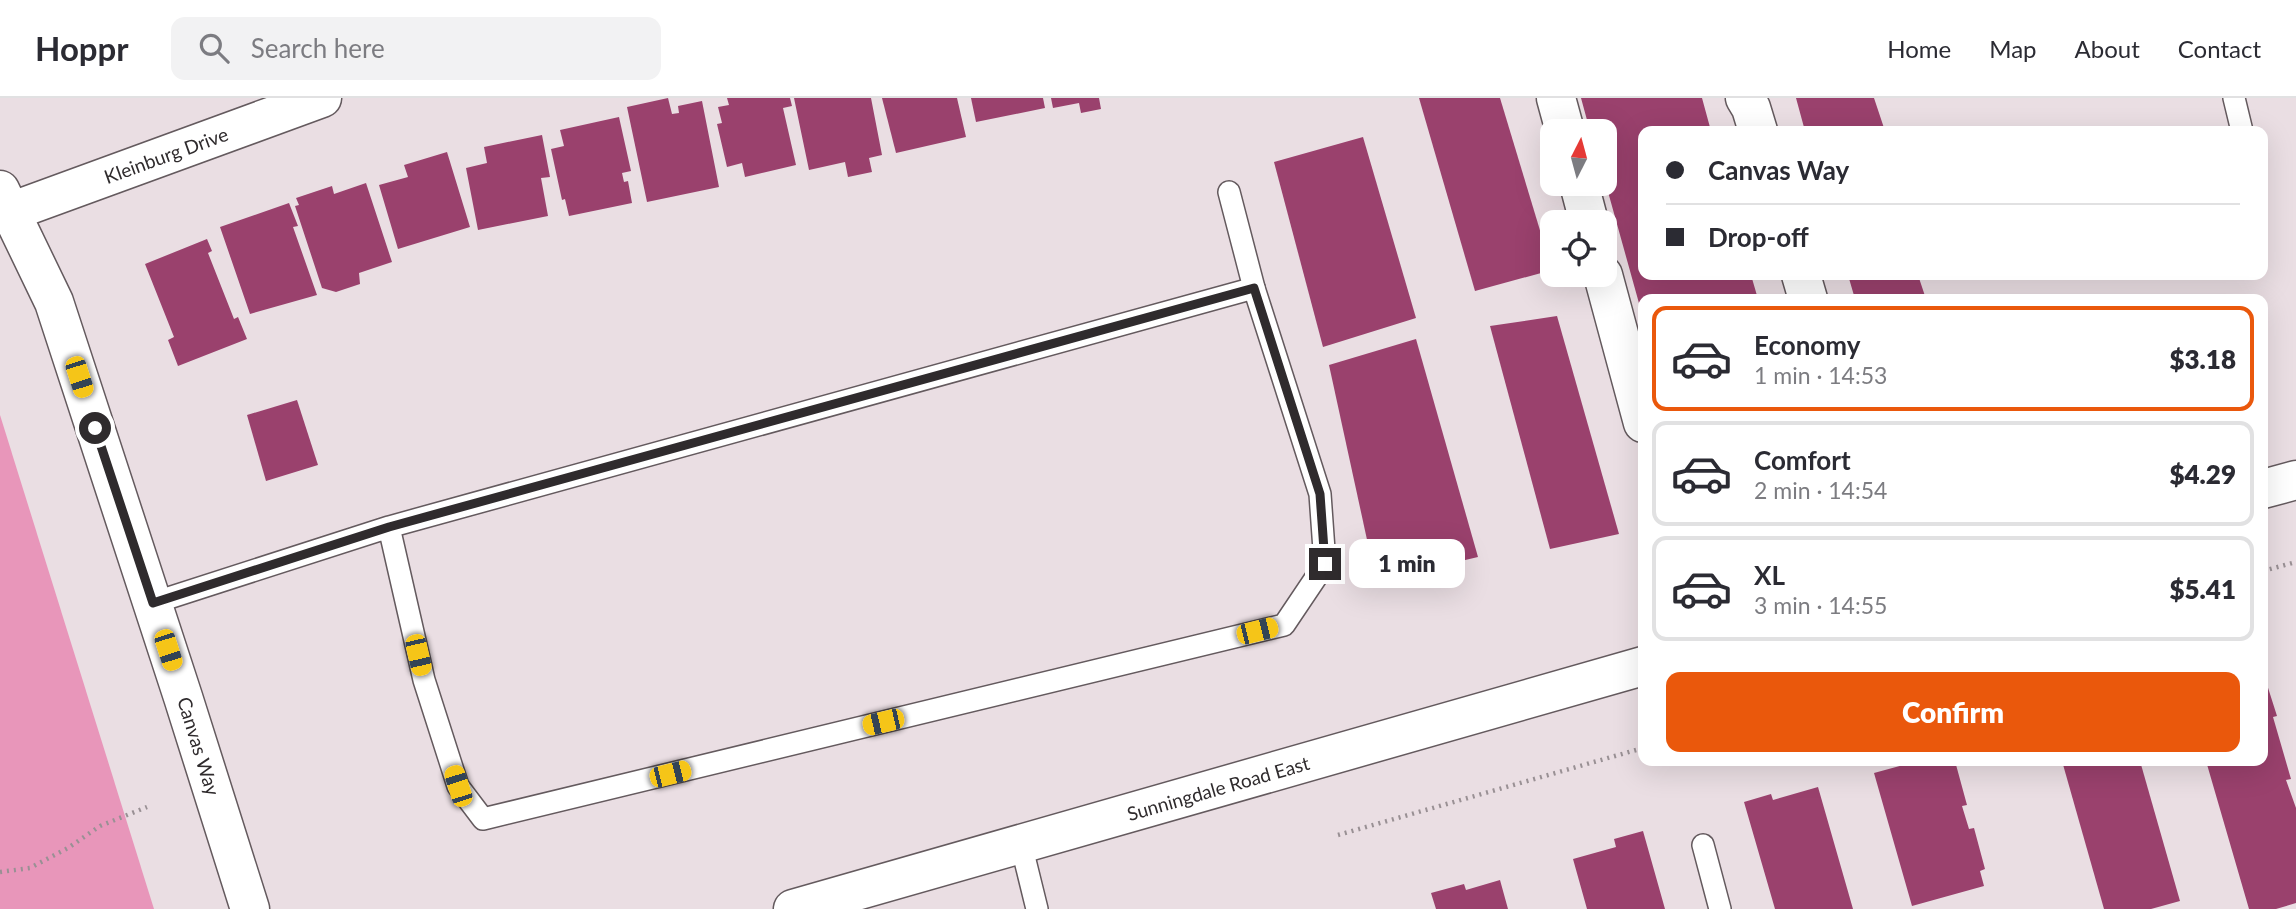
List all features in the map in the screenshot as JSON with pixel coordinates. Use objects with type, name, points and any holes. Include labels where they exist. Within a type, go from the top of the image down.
[{"type":"street","name":"Kleinburg Drive","points":[[5,201],[322,98]]},
{"type":"street","points":[[1556,98],[1562,119]]},
{"type":"street","points":[[1745,98],[1756,126]]},
{"type":"street","name":"Canvas Way","points":[[5,201],[54,302],[250,909]]},
{"type":"street","points":[[1606,287],[1638,398]]},
{"type":"street","points":[[2268,488],[2296,480]]},
{"type":"street","name":"Sunningdale Road East","points":[[793,909],[1638,667]]},
{"type":"lane","points":[[2234,98],[2241,126]]},
{"type":"lane","points":[[389,527],[424,680],[458,786],[483,819],[1284,625],[1325,564],[1320,494],[1254,288],[1228,192]]},
{"type":"lane","points":[[153,603],[389,527],[1254,288]]},
{"type":"lane","points":[[1021,844],[1037,909]]},
{"type":"lane","points":[[1703,845],[1720,909]]},
{"type":"path","points":[[2268,570],[2296,562]]},
{"type":"path","points":[[1338,835],[1638,749]]},
{"type":"path","points":[[0,872],[30,868],[68,848],[100,826],[147,807]]},
{"type":"shaded area","points":[[0,415],[154,909],[0,909]]},
{"type":"building","points":[[668,98],[672,114],[679,113],[678,106],[702,101],[719,187],[647,202],[627,107]]},
{"type":"building","points":[[727,98],[790,98],[792,106],[783,108],[796,165],[745,177],[742,163],[727,167],[717,124],[722,123],[718,107],[729,105]]},
{"type":"building","points":[[794,98],[871,98],[882,155],[869,158],[872,172],[848,177],[845,162],[809,170]]},
{"type":"building","points":[[882,98],[957,98],[966,137],[896,153]]},
{"type":"building","points":[[971,98],[1043,98],[1045,108],[976,122]]},
{"type":"building","points":[[1051,98],[1099,98],[1101,109],[1081,113],[1079,103],[1053,108]]},
{"type":"building","points":[[1419,98],[1500,98],[1540,230],[1540,273],[1475,291]]},
{"type":"building","points":[[1581,98],[1702,98],[1710,126],[1638,126],[1638,280],[1752,280],[1757,294],[1638,294],[1638,300],[1617,224],[1617,210],[1613,210],[1609,196],[1617,196],[1617,119],[1587,119]]},
{"type":"building","points":[[1796,98],[1874,98],[1883,126],[1804,126]]},
{"type":"building","points":[[619,117],[631,171],[622,173],[624,182],[628,181],[632,203],[569,216],[565,199],[562,200],[551,149],[564,146],[560,130]]},
{"type":"building","points":[[542,135],[550,177],[541,178],[548,216],[478,230],[466,168],[487,163],[484,147]]},
{"type":"building","points":[[1363,137],[1416,318],[1323,347],[1274,162]]},
{"type":"building","points":[[447,152],[470,227],[398,249],[379,185],[408,177],[404,165]]},
{"type":"building","points":[[366,183],[392,262],[359,273],[360,284],[336,292],[322,288],[295,206],[299,205],[296,198],[332,186],[334,194]]},
{"type":"building","points":[[289,203],[298,226],[293,227],[317,295],[250,314],[220,227]]},
{"type":"building","points":[[207,239],[212,251],[208,253],[234,319],[238,317],[247,339],[178,366],[168,340],[174,337],[145,264]]},
{"type":"building","points":[[1849,280],[1920,280],[1924,294],[1854,294]]},
{"type":"building","points":[[1557,316],[1619,534],[1550,549],[1490,326]]},
{"type":"building","points":[[1416,339],[1478,557],[1376,581],[1329,365]]},
{"type":"building","points":[[297,400],[318,465],[266,481],[247,415]]},
{"type":"building","points":[[2268,688],[2277,716],[2273,717],[2291,779],[2286,780],[2296,808],[2296,903],[2276,909],[2249,909],[2207,766],[2268,766]]},
{"type":"building","points":[[1900,766],[1956,766],[1967,805],[1962,806],[1969,829],[1974,828],[1985,869],[1980,871],[1984,886],[1912,906],[1874,773]]},
{"type":"building","points":[[2063,766],[2141,766],[2180,901],[2151,909],[2104,909]]},
{"type":"building","points":[[1818,787],[1853,909],[1775,909],[1744,802],[1771,794],[1773,800]]},
{"type":"building","points":[[1643,831],[1665,909],[1587,909],[1573,859],[1616,847],[1614,839]]},
{"type":"building","points":[[1500,880],[1508,909],[1436,909],[1431,893],[1464,884],[1466,890]]},
{"type":"route","points":[[95,428],[153,603],[389,527],[1254,288],[1320,494],[1325,564]]}]
